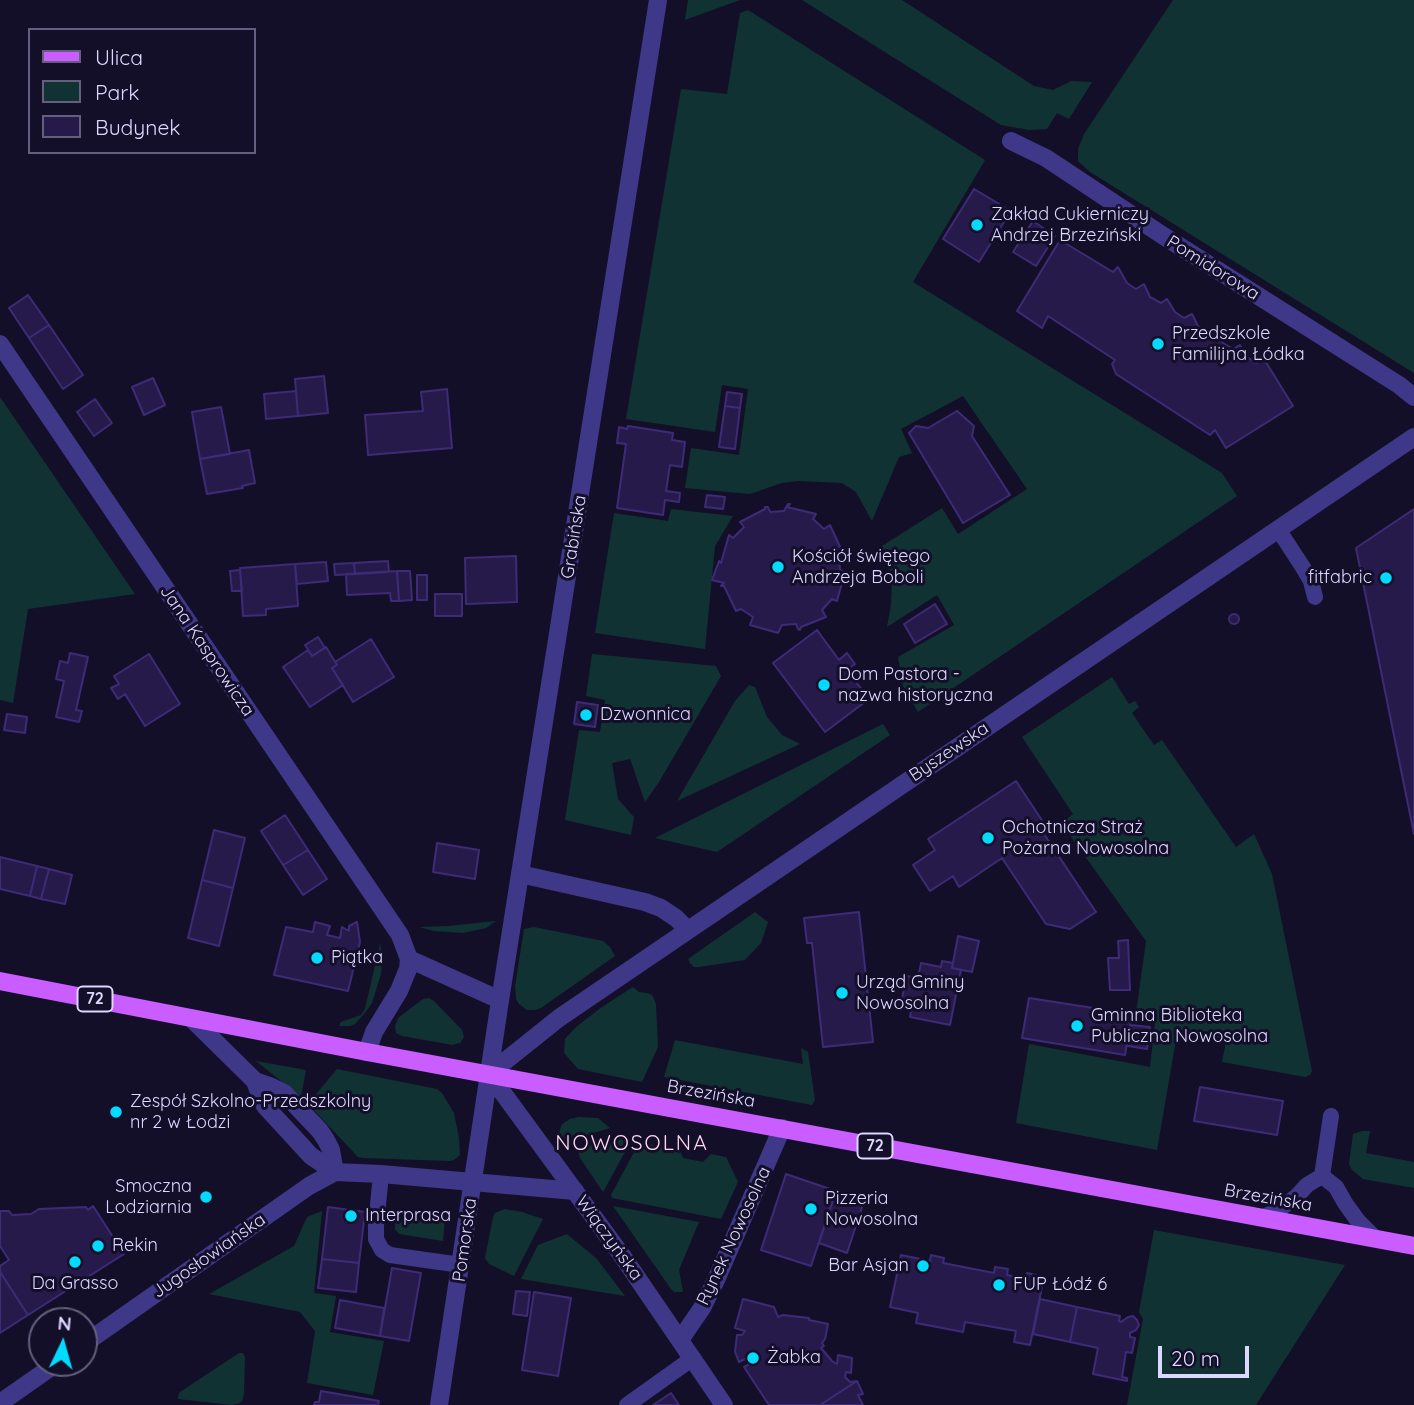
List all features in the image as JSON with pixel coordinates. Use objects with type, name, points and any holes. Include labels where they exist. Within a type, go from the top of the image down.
[{"type":"main road","name":"Brzezińska","points":[[0,981],[367,1052],[1414,1246]]},
{"type":"street","name":"Grabińska","points":[[489,1074],[658,0]]},
{"type":"street","name":"Pomidorowa","points":[[1011,141],[1046,158],[1414,397]]},
{"type":"street","name":"Jana Kasprowicza","points":[[0,344],[400,935],[410,959]]},
{"type":"street","name":"Byszewska","points":[[489,1074],[559,1018],[1414,437]]},
{"type":"street","points":[[520,874],[645,902],[662,908],[688,930]]},
{"type":"street","points":[[367,1052],[374,1032],[404,979],[410,959],[500,1000]]},
{"type":"street","points":[[191,1018],[255,1081],[284,1093],[320,1131],[331,1150],[335,1172],[575,1191]]},
{"type":"street","name":"Pomorska","points":[[439,1405],[489,1074]]},
{"type":"street","name":"Wiączyńska","points":[[489,1074],[575,1191],[724,1405]]},
{"type":"street","name":"Rynek Nowosolna","points":[[680,1340],[709,1294],[782,1128]]},
{"type":"street","name":"Jugosłowiańska","points":[[98,1334],[309,1186],[335,1172]]},
{"type":"street","points":[[10,1401],[40,1377]]},
{"type":"lane","points":[[1278,529],[1311,581],[1315,597]]},
{"type":"lane","points":[[1262,1218],[1280,1209],[1322,1175],[1331,1116]]},
{"type":"lane","points":[[381,1174],[376,1239],[382,1250],[390,1255],[461,1265]]},
{"type":"lane","points":[[1322,1175],[1336,1187],[1358,1221],[1376,1239]]},
{"type":"lane","points":[[626,1405],[693,1358]]},
{"type":"green space","points":[[688,0],[740,0],[685,20]]},
{"type":"green space","points":[[802,0],[902,0],[1034,86],[1053,90],[1071,81],[1092,82],[1069,119],[1057,113],[1047,129],[1029,130],[1001,125]]},
{"type":"green space","points":[[1173,0],[1414,0],[1414,373],[1090,172],[1078,161],[1078,149],[1084,134]]},
{"type":"green space","points":[[748,10],[985,160],[913,282],[1222,473],[1237,496],[918,712],[903,686],[898,657],[954,625],[937,595],[887,627],[892,578],[882,546],[942,508],[958,534],[1027,489],[963,396],[901,429],[912,453],[899,457],[872,521],[856,492],[842,483],[798,481],[782,483],[750,494],[685,488],[691,448],[739,455],[748,389],[722,385],[715,432],[626,419],[681,89],[727,94],[740,13]]},
{"type":"green space","points":[[0,397],[135,594],[28,609],[13,703],[0,700]]},
{"type":"green space","points":[[671,509],[733,516],[715,546],[705,649],[595,633],[614,513],[668,521]]},
{"type":"green space","points":[[592,654],[716,666],[721,676],[645,802],[630,759],[612,763],[618,799],[634,817],[631,835],[565,820],[579,730],[600,732],[605,700],[586,696]]},
{"type":"green space","points":[[1112,677],[1129,704],[1135,701],[1139,707],[1132,713],[1154,745],[1162,740],[1236,847],[1254,834],[1272,874],[1312,1071],[1305,1077],[1222,1062],[1226,1042],[1177,1034],[1157,1150],[1016,1123],[1029,1044],[1150,1067],[1155,1023],[1135,1020],[1146,941],[1061,823],[1073,814],[1022,737]]},
{"type":"green space","points":[[749,685],[755,687],[767,717],[782,735],[800,744],[677,801],[735,701]]},
{"type":"green space","points":[[883,724],[890,735],[717,852],[655,838]]},
{"type":"green space","points":[[755,912],[768,922],[761,943],[745,960],[699,967],[690,963],[688,959]]},
{"type":"green space","points":[[496,921],[486,928],[463,933],[419,927],[448,926]]},
{"type":"green space","points":[[534,927],[603,941],[615,956],[541,1008],[527,1010],[516,999],[515,986],[524,929]]},
{"type":"green space","points":[[380,944],[381,974],[372,1003],[355,1024],[339,1026],[341,1022],[361,1015],[365,1009]]},
{"type":"green space","points":[[633,987],[639,992],[652,995],[656,1004],[658,1047],[642,1082],[578,1069],[564,1053],[565,1039],[602,1007]]},
{"type":"green space","points":[[429,998],[462,1030],[464,1037],[460,1043],[452,1045],[396,1033],[398,1018],[423,999]]},
{"type":"green space","points":[[675,1040],[803,1064],[801,1048],[808,1052],[815,1100],[812,1105],[664,1077]]},
{"type":"green space","points":[[256,1061],[306,1070],[301,1097]]},
{"type":"green space","points":[[337,1069],[437,1089],[454,1113],[460,1155],[450,1161],[358,1157],[308,1104]]},
{"type":"green space","points":[[579,1117],[598,1118],[610,1128],[562,1143],[559,1133],[562,1124]]},
{"type":"green space","points":[[1370,1131],[1366,1153],[1414,1162],[1414,1188],[1363,1179],[1352,1170],[1349,1164],[1353,1134]]},
{"type":"green space","points":[[612,1138],[631,1141],[603,1192],[580,1158],[578,1150]]},
{"type":"green space","points":[[639,1143],[679,1148],[683,1158],[703,1162],[711,1154],[726,1157],[738,1182],[721,1219],[612,1198],[611,1195]]},
{"type":"green space","points":[[613,1206],[699,1222],[679,1270],[683,1292],[674,1292],[671,1289]]},
{"type":"green space","points":[[505,1209],[543,1219],[514,1276],[489,1264],[485,1258],[493,1217],[495,1213]]},
{"type":"green space","points":[[322,1211],[314,1293],[336,1296],[330,1332],[384,1341],[373,1395],[307,1383],[315,1331],[300,1312],[209,1294],[294,1246],[307,1217]]},
{"type":"green space","points":[[395,1215],[445,1219],[443,1241],[399,1234],[395,1229]]},
{"type":"green space","points":[[1154,1230],[1345,1265],[1256,1405],[1127,1405],[1143,1319],[1139,1312]]},
{"type":"green space","points":[[567,1234],[597,1259],[625,1296],[521,1279],[538,1245]]},
{"type":"green space","points":[[239,1353],[243,1353],[245,1357],[244,1392],[240,1403],[232,1405],[178,1399],[180,1392]]},
{"type":"building","name":"Zakład Cukierniczy Andrzej Brzeziński","points":[[974,189],[1011,211],[979,262],[943,239]]},
{"type":"building","points":[[1033,221],[1055,236],[1036,266],[1013,252]]},
{"type":"building","name":"Przedszkole Familijna Łódka","points":[[1060,240],[1113,272],[1118,267],[1127,283],[1136,289],[1144,284],[1150,297],[1161,303],[1167,299],[1175,312],[1184,318],[1192,314],[1198,326],[1207,332],[1215,330],[1223,343],[1233,349],[1240,345],[1247,357],[1256,363],[1264,359],[1293,406],[1226,448],[1215,430],[1210,435],[1116,374],[1112,364],[1115,360],[1048,316],[1042,328],[1017,311]]},
{"type":"building","points":[[28,295],[49,325],[29,338],[9,308]]},
{"type":"building","points":[[49,325],[83,375],[63,389],[29,338]]},
{"type":"building","points":[[324,376],[328,413],[298,416],[295,379]]},
{"type":"building","points":[[153,378],[165,405],[144,415],[132,387]]},
{"type":"building","points":[[447,389],[452,448],[368,455],[365,415],[423,411],[421,392]]},
{"type":"building","points":[[296,391],[298,416],[266,419],[264,394]]},
{"type":"building","points":[[727,392],[742,394],[740,408],[725,406]]},
{"type":"building","points":[[95,399],[112,423],[94,436],[77,412]]},
{"type":"building","points":[[725,406],[740,408],[735,449],[719,447]]},
{"type":"building","points":[[221,407],[230,454],[200,459],[192,412]]},
{"type":"building","points":[[957,411],[974,426],[972,436],[1010,495],[963,523],[909,433],[916,426],[928,428]]},
{"type":"building","points":[[628,426],[673,433],[672,440],[685,442],[682,467],[670,465],[666,491],[680,493],[679,502],[665,500],[663,515],[617,508],[626,444],[617,443],[619,427],[627,429]]},
{"type":"building","points":[[249,450],[255,483],[242,486],[243,488],[207,494],[200,459]]},
{"type":"building","points":[[707,495],[725,497],[723,509],[705,507]]},
{"type":"building","name":"Kościół świętego Andrzeja Boboli","points":[[788,504],[787,507],[816,514],[813,519],[824,529],[830,525],[844,551],[844,554],[839,555],[840,570],[847,575],[844,575],[837,601],[832,599],[822,610],[826,617],[801,627],[800,630],[796,624],[782,625],[778,633],[750,625],[753,617],[741,609],[736,611],[724,586],[721,586],[724,583],[712,580],[719,561],[721,563],[729,535],[733,538],[744,527],[740,522],[765,507],[768,507],[770,512],[784,511]]},
{"type":"building","points":[[1414,509],[1414,834],[1356,548]]},
{"type":"building","points":[[516,556],[517,602],[466,604],[465,558]]},
{"type":"building","points":[[388,561],[389,572],[355,574],[354,563]]},
{"type":"building","points":[[326,562],[328,581],[297,584],[295,564]]},
{"type":"building","points":[[354,563],[355,574],[335,575],[334,564]]},
{"type":"building","points":[[295,564],[298,606],[266,609],[266,615],[243,616],[240,568]]},
{"type":"building","points":[[240,570],[242,591],[232,591],[230,571]]},
{"type":"building","points":[[397,571],[410,571],[412,600],[399,601]]},
{"type":"building","points":[[397,571],[399,601],[391,601],[390,593],[347,595],[346,574]]},
{"type":"building","points":[[417,575],[427,575],[427,600],[417,600]]},
{"type":"building","points":[[435,594],[462,594],[462,616],[435,616]]},
{"type":"building","points":[[935,604],[947,624],[915,643],[904,624]]},
{"type":"building","points":[[1234,614],[1238,615],[1238,623],[1234,624],[1230,623],[1229,619],[1230,615]]},
{"type":"building","name":"Dom Pastora - nazwa historyczna","points":[[817,630],[839,660],[847,653],[855,664],[847,670],[869,699],[825,732],[773,663]]},
{"type":"building","points":[[318,637],[325,648],[312,656],[305,645]]},
{"type":"building","points":[[371,639],[394,677],[353,702],[332,668],[337,665],[335,662]]},
{"type":"building","points":[[326,647],[337,665],[332,668],[343,685],[310,707],[283,667],[308,650],[312,656]]},
{"type":"building","points":[[70,653],[88,657],[76,710],[82,711],[79,722],[56,717],[64,681],[56,679],[60,661],[68,663]]},
{"type":"building","points":[[149,654],[180,704],[145,726],[125,694],[118,699],[111,688],[119,684],[114,676]]},
{"type":"building","name":"Dzwonnica","points":[[577,702],[598,705],[595,727],[574,724]]},
{"type":"building","points":[[7,714],[27,717],[25,733],[4,730]]},
{"type":"building","points":[[1016,781],[1047,828],[1042,831],[1096,912],[1070,929],[1046,924],[1002,858],[959,887],[953,876],[930,891],[913,865],[935,850],[928,839]]},
{"type":"building","points":[[285,815],[308,850],[283,865],[261,831]]},
{"type":"building","points":[[214,830],[245,838],[233,888],[202,880]]},
{"type":"building","points":[[437,843],[479,850],[475,879],[433,872]]},
{"type":"building","points":[[308,850],[327,879],[303,895],[283,865]]},
{"type":"building","points":[[0,857],[37,866],[30,896],[0,889]]},
{"type":"building","points":[[37,866],[49,869],[41,899],[30,896]]},
{"type":"building","points":[[49,869],[72,875],[65,904],[41,899]]},
{"type":"building","points":[[202,880],[233,888],[219,946],[188,938]]},
{"type":"building","name":"Urząd Gminy Nowosolna","points":[[859,912],[873,1042],[823,1047],[812,943],[807,943],[804,918]]},
{"type":"building","name":"Piątka","points":[[315,922],[330,926],[327,935],[340,938],[342,927],[349,931],[349,926],[357,922],[360,942],[348,991],[274,975],[286,927],[313,932]]},
{"type":"building","points":[[958,936],[979,941],[972,972],[952,968]]},
{"type":"building","points":[[1128,940],[1130,990],[1110,990],[1108,958],[1119,958],[1118,941]]},
{"type":"building","points":[[942,961],[953,963],[952,968],[961,970],[950,1025],[910,1017],[913,1000],[902,998],[907,976],[918,978],[921,963],[941,967]]},
{"type":"building","name":"Gminna Biblioteka Publiczna Nowosolna","points":[[1029,998],[1132,1014],[1125,1055],[1022,1038]]},
{"type":"building","points":[[1131,1025],[1150,1027],[1147,1049],[1128,1046]]},
{"type":"building","points":[[1200,1087],[1283,1101],[1277,1135],[1194,1121]]},
{"type":"building","points":[[786,1174],[836,1191],[811,1266],[761,1250]]},
{"type":"building","points":[[836,1191],[864,1201],[847,1253],[819,1243]]},
{"type":"building","points":[[93,1206],[124,1254],[41,1307],[28,1307],[28,1315],[0,1272],[0,1266],[9,1260],[0,1246],[0,1211],[9,1211],[12,1215],[31,1214],[39,1209],[86,1207],[88,1210]]},
{"type":"building","points":[[328,1207],[365,1212],[359,1263],[322,1259]]},
{"type":"building","points":[[901,1255],[930,1261],[931,1255],[944,1258],[943,1263],[994,1273],[995,1267],[1008,1269],[1007,1275],[1026,1279],[1027,1273],[1044,1277],[1030,1345],[1014,1342],[1016,1331],[965,1322],[963,1332],[916,1323],[918,1313],[890,1307]]},
{"type":"building","points":[[322,1259],[359,1263],[356,1292],[318,1288]]},
{"type":"building","points":[[392,1268],[421,1273],[409,1341],[380,1336]]},
{"type":"building","points":[[0,1272],[28,1315],[0,1333]]},
{"type":"building","points":[[516,1291],[530,1292],[527,1316],[513,1314]]},
{"type":"building","points":[[534,1292],[571,1298],[558,1376],[522,1370]]},
{"type":"building","points":[[743,1299],[774,1307],[778,1317],[783,1315],[809,1318],[828,1324],[822,1343],[824,1346],[821,1348],[837,1364],[838,1355],[852,1358],[851,1373],[846,1372],[845,1377],[850,1382],[857,1381],[820,1405],[769,1405],[744,1367],[752,1363],[747,1358],[739,1362],[735,1352],[737,1335],[742,1335],[745,1331],[735,1328]]},
{"type":"building","points":[[1040,1299],[1077,1307],[1070,1342],[1033,1334]]},
{"type":"building","points":[[340,1300],[384,1308],[380,1336],[335,1328]]},
{"type":"building","points":[[1077,1307],[1120,1316],[1121,1322],[1133,1316],[1137,1320],[1139,1325],[1130,1333],[1130,1337],[1135,1338],[1132,1353],[1126,1352],[1122,1377],[1127,1378],[1127,1381],[1093,1374],[1098,1348],[1070,1342]]},
{"type":"building","points":[[857,1381],[863,1394],[858,1395],[863,1405],[820,1405]]},
{"type":"building","points":[[321,1391],[379,1401],[378,1405],[314,1405],[319,1402]]},
{"type":"building","points":[[671,1393],[679,1405],[653,1405]]},
{"type":"place","name":"Zakład Cukierniczy Andrzej Brzeziński","points":[[977,225]]},
{"type":"place","name":"Przedszkole Familijna Łódka","points":[[1158,344]]},
{"type":"place","name":"Kościół świętego Andrzeja Boboli","points":[[778,567]]},
{"type":"place","name":"fitfabric","points":[[1386,578]]},
{"type":"place","name":"Dom Pastora - nazwa historyczna","points":[[824,685]]},
{"type":"place","name":"Dzwonnica","points":[[586,715]]},
{"type":"place","name":"Ochotnicza Straż Pożarna Nowosolna","points":[[988,838]]},
{"type":"place","name":"Piątka","points":[[317,958]]},
{"type":"place","name":"Urząd Gminy Nowosolna","points":[[842,993]]},
{"type":"place","name":"Gminna Biblioteka Publiczna Nowosolna","points":[[1077,1026]]},
{"type":"place","name":"Zespół Szkolno-Przedszkolny nr 2 w Łodzi","points":[[116,1112]]},
{"type":"place","name":"Smoczna Lodziarnia","points":[[206,1197]]},
{"type":"place","name":"Pizzeria Nowosolna","points":[[811,1209]]},
{"type":"place","name":"Interprasa","points":[[351,1216]]},
{"type":"place","name":"Rekin","points":[[98,1246]]},
{"type":"place","name":"Da Grasso","points":[[75,1262]]},
{"type":"place","name":"Bar Asjan","points":[[923,1266]]},
{"type":"place","name":"FUP Łódź 6","points":[[999,1285]]},
{"type":"place","name":"Żabka","points":[[753,1358]]},
{"type":"district","name":"NOWOSOLNA","points":[[632,1144]]}]
